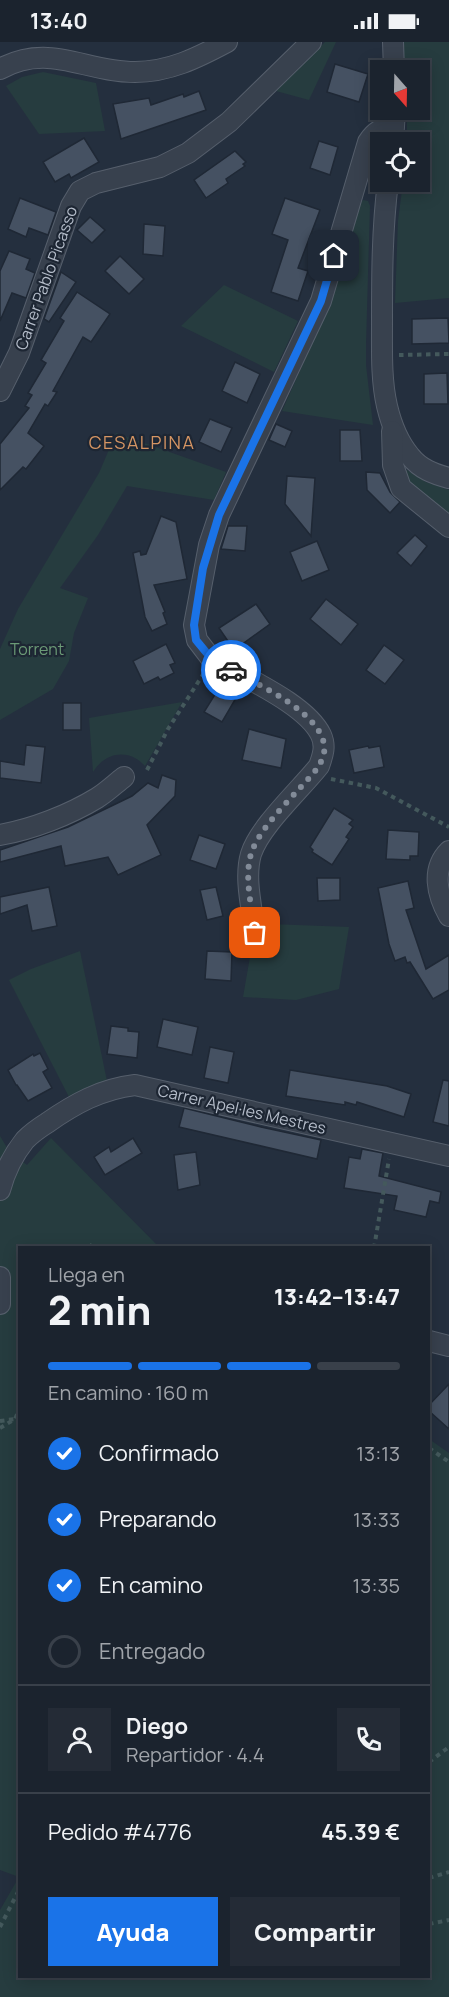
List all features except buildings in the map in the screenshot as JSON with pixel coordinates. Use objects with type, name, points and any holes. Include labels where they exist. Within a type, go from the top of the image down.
[{"type":"street","points":[[0,69],[15,60],[40,54],[52,54],[112,70],[152,71],[184,63],[227,42]]},
{"type":"street","name":"Carrer Pablo Picasso","points":[[0,391],[19,353],[71,206],[80,191],[96,183],[160,167],[188,153],[229,123],[311,42]]},
{"type":"street","points":[[393,42],[394,60]]},
{"type":"street","points":[[255,933],[249,876],[250,856],[258,838],[319,766],[324,752],[320,734],[314,725],[292,705],[210,657],[196,640],[194,625],[203,568],[214,529],[321,301],[368,142],[381,128],[394,126]]},
{"type":"street","points":[[387,192],[383,243],[382,355],[385,396],[392,423],[401,443],[414,461],[429,472],[449,478]]},
{"type":"street","points":[[392,423],[393,465],[401,488],[449,527]]},
{"type":"street","points":[[0,835],[38,825],[67,813],[98,798],[124,777]]},
{"type":"street","points":[[449,851],[442,858],[437,875],[440,894],[449,916]]},
{"type":"street","name":"Carrer Apel·les Mestres","points":[[0,1190],[11,1160],[26,1139],[91,1096],[135,1085],[449,1156]]},
{"type":"street","points":[[0,1277],[0,1304]]},
{"type":"street","points":[[430,1341],[449,1346]]},
{"type":"path","points":[[382,355],[449,354]]},
{"type":"path","points":[[147,770],[168,729],[209,665]]},
{"type":"path","points":[[312,775],[376,788],[449,827]]},
{"type":"path","points":[[374,1246],[390,1152]]},
{"type":"path","points":[[0,1421],[17,1420]]},
{"type":"path","points":[[0,1428],[17,1420]]},
{"type":"path","points":[[430,1449],[449,1462]]},
{"type":"path","points":[[430,1760],[449,1747]]},
{"type":"path","points":[[430,1878],[449,1872]]},
{"type":"path","points":[[0,1927],[18,1892]]},
{"type":"path","points":[[430,1924],[449,1920]]},
{"type":"green space","points":[[325,42],[336,42],[309,100],[276,91]]},
{"type":"green space","points":[[403,42],[449,42],[449,298],[395,303],[398,221],[402,192],[430,192],[430,132],[407,132],[407,120],[430,120],[430,60],[404,60]]},
{"type":"green space","points":[[43,72],[96,83],[105,131],[39,134],[6,86],[22,77]]},
{"type":"green space","points":[[363,200],[368,201],[370,206],[366,365],[373,425],[282,411],[330,303],[358,205]]},
{"type":"green space","points":[[224,285],[298,321],[274,372],[181,326]]},
{"type":"green space","name":"Torrent","points":[[116,433],[226,472],[214,500],[127,486],[98,535],[60,588],[88,598],[74,633],[69,661],[53,689],[0,720],[0,649],[18,609],[99,473]]},
{"type":"green space","points":[[402,467],[426,482],[449,490],[449,514],[415,489]]},
{"type":"green space","points":[[182,702],[145,766],[132,757],[118,755],[104,760],[93,772],[89,718]]},
{"type":"green space","points":[[270,924],[349,927],[339,989],[296,1000],[243,997],[251,951],[262,950],[269,944],[272,935]]},
{"type":"green space","points":[[80,951],[107,1081],[70,1099],[9,980],[31,969]]},
{"type":"green space","points":[[0,1136],[9,1151],[27,1165],[51,1138],[158,1246],[18,1246],[18,1877],[0,1870]]},
{"type":"green space","points":[[430,1440],[449,1453],[449,1997],[0,1997],[0,1910],[18,1879],[18,1978],[430,1978]]},
{"type":"way so far","points":[[231,670],[305,715],[320,734],[324,744],[319,766],[258,838],[250,856],[250,897],[255,933]]},
{"type":"district","name":"CESALPINA","points":[[142,442]]},
{"type":"route","points":[[231,670],[210,657],[196,640],[194,625],[203,568],[219,515],[321,301],[334,256]]}]
